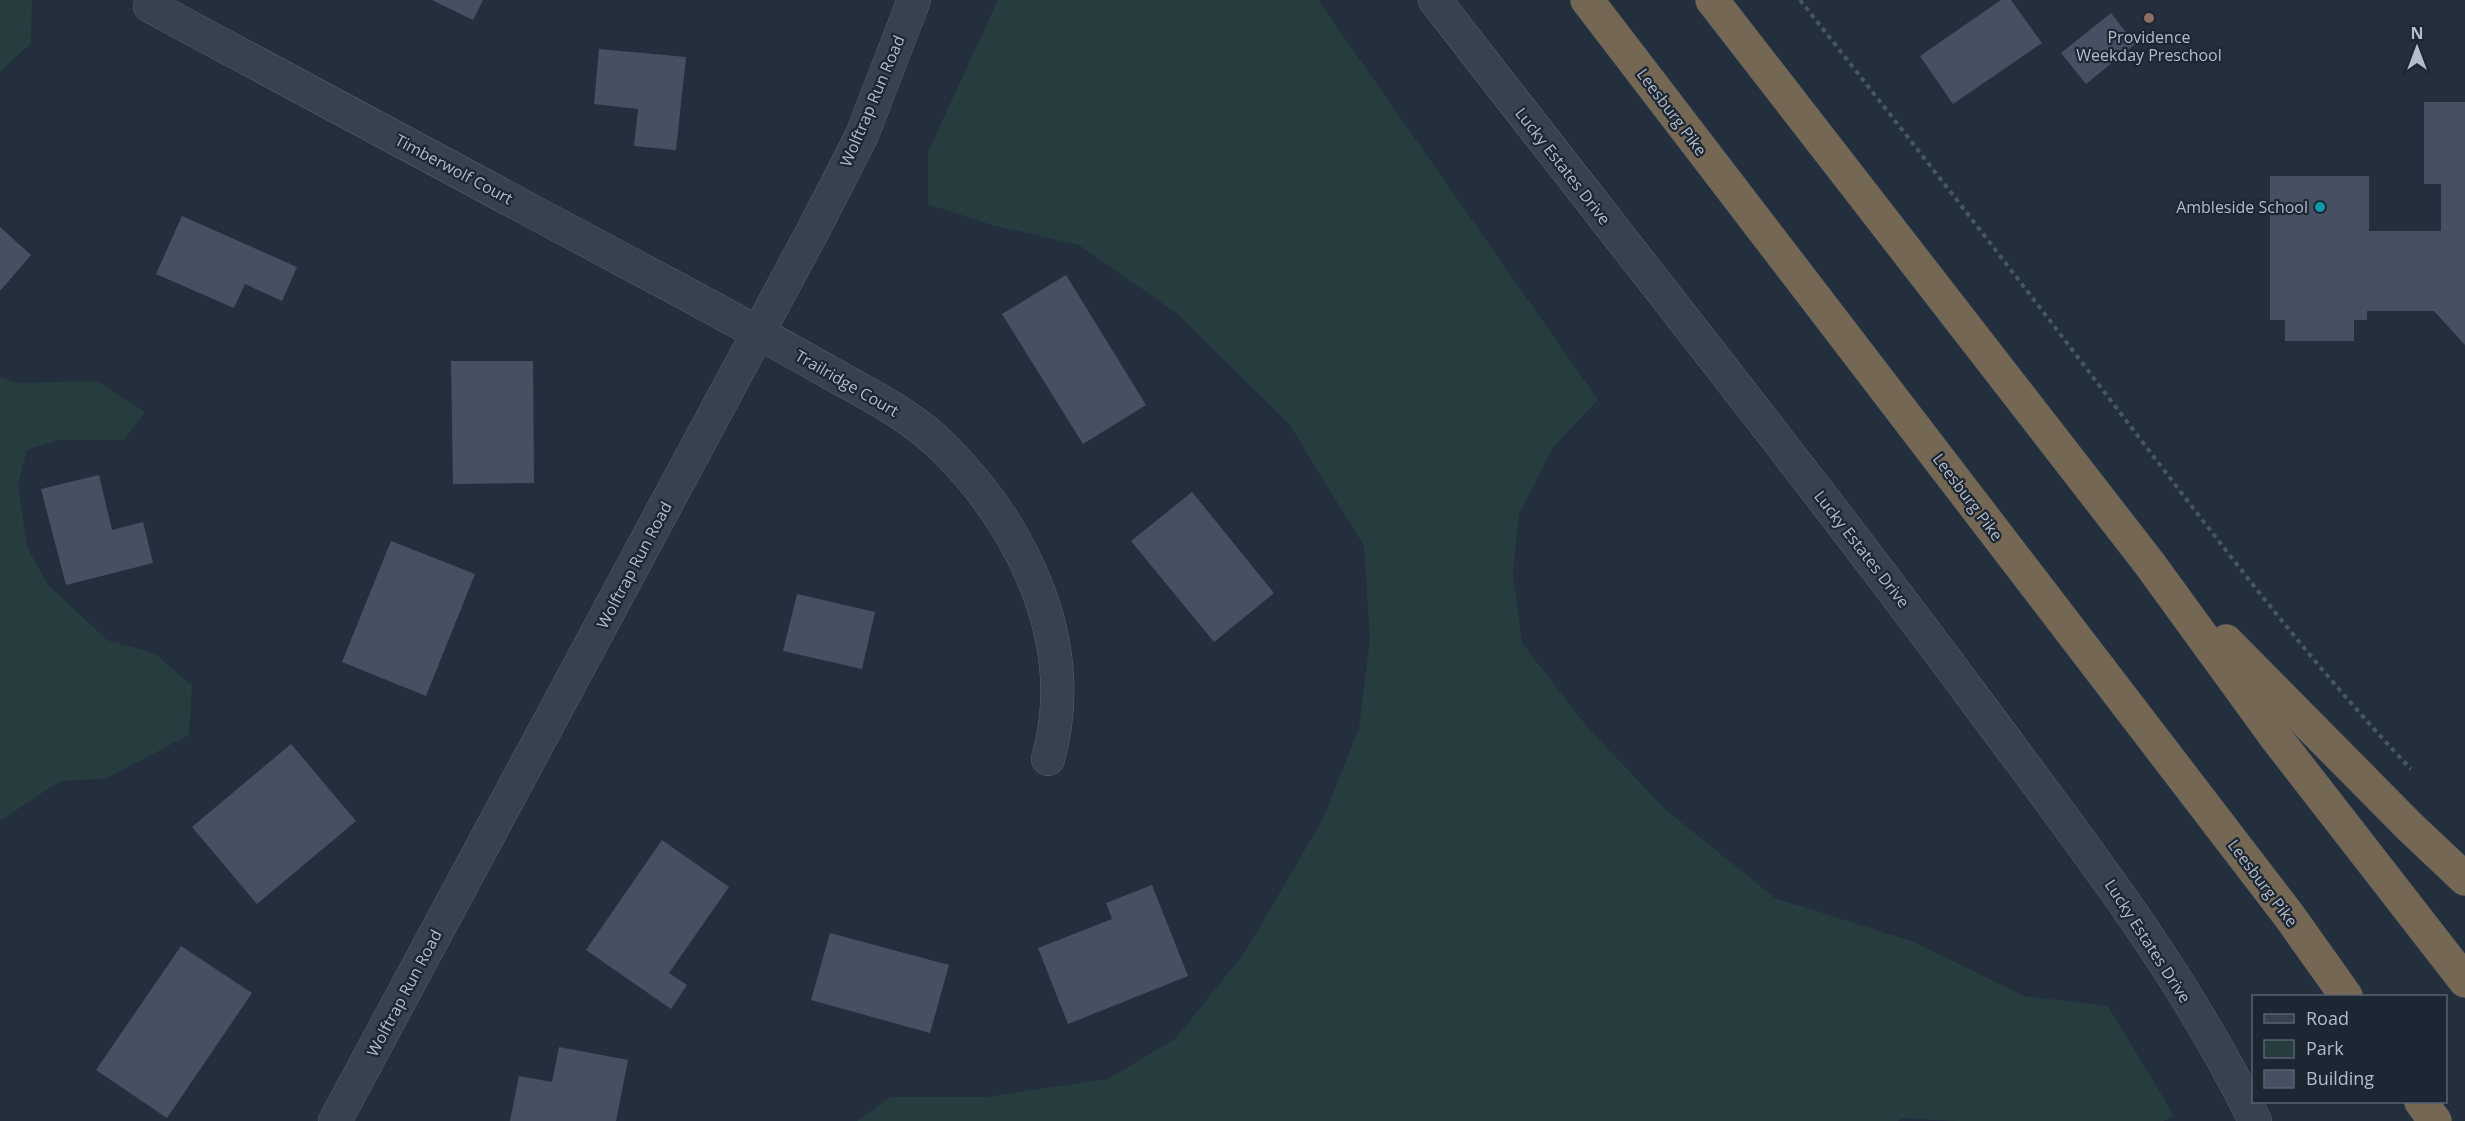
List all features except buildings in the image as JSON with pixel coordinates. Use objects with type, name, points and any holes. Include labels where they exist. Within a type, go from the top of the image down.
[{"type":"highway","name":"Leesburg Pike","points":[[1587,0],[2290,917],[2345,995]]},
{"type":"highway","points":[[1712,0],[2148,563],[2277,739],[2465,981]]},
{"type":"highway","points":[[2148,563],[2410,827],[2465,879]]},
{"type":"highway","points":[[2422,1103],[2435,1121]]},
{"type":"street","name":"Wolftrap Run Road","points":[[334,1121],[759,333],[862,135],[914,0]]},
{"type":"street","name":"Lucky Estates Drive","points":[[1435,0],[1897,594],[2115,888],[2227,1063],[2255,1121]]},
{"type":"street","name":"Timberwolf Court","points":[[150,6],[759,333]]},
{"type":"street","name":"Trailridge Court","points":[[759,333],[895,409],[945,448],[988,498],[1022,551],[1036,583],[1053,637],[1058,694],[1048,759]]},
{"type":"path","points":[[1800,0],[1935,170],[2262,598],[2358,714],[2416,774]]},
{"type":"green space","points":[[0,0],[32,0],[31,43],[0,72]]},
{"type":"green space","points":[[998,0],[1318,0],[1598,400],[1554,446],[1519,514],[1513,573],[1522,643],[1588,728],[1666,810],[1775,898],[1914,942],[2024,996],[2108,1006],[2174,1115],[2163,1121],[1955,1121],[1904,1118],[1897,1121],[857,1121],[890,1097],[986,1097],[1108,1079],[1175,1039],[1245,952],[1323,819],[1359,728],[1370,639],[1364,546],[1289,424],[1178,314],[1079,245],[992,225],[928,204],[928,152]]},
{"type":"green space","points":[[0,377],[18,383],[97,381],[145,412],[124,440],[58,440],[27,450],[18,484],[27,547],[48,585],[107,640],[154,653],[192,686],[189,735],[105,779],[60,781],[0,821]]},
{"type":"place","name":"Providence Weekday Preschool","points":[[2149,18]]},
{"type":"place","name":"Ambleside School","points":[[2320,207]]}]
